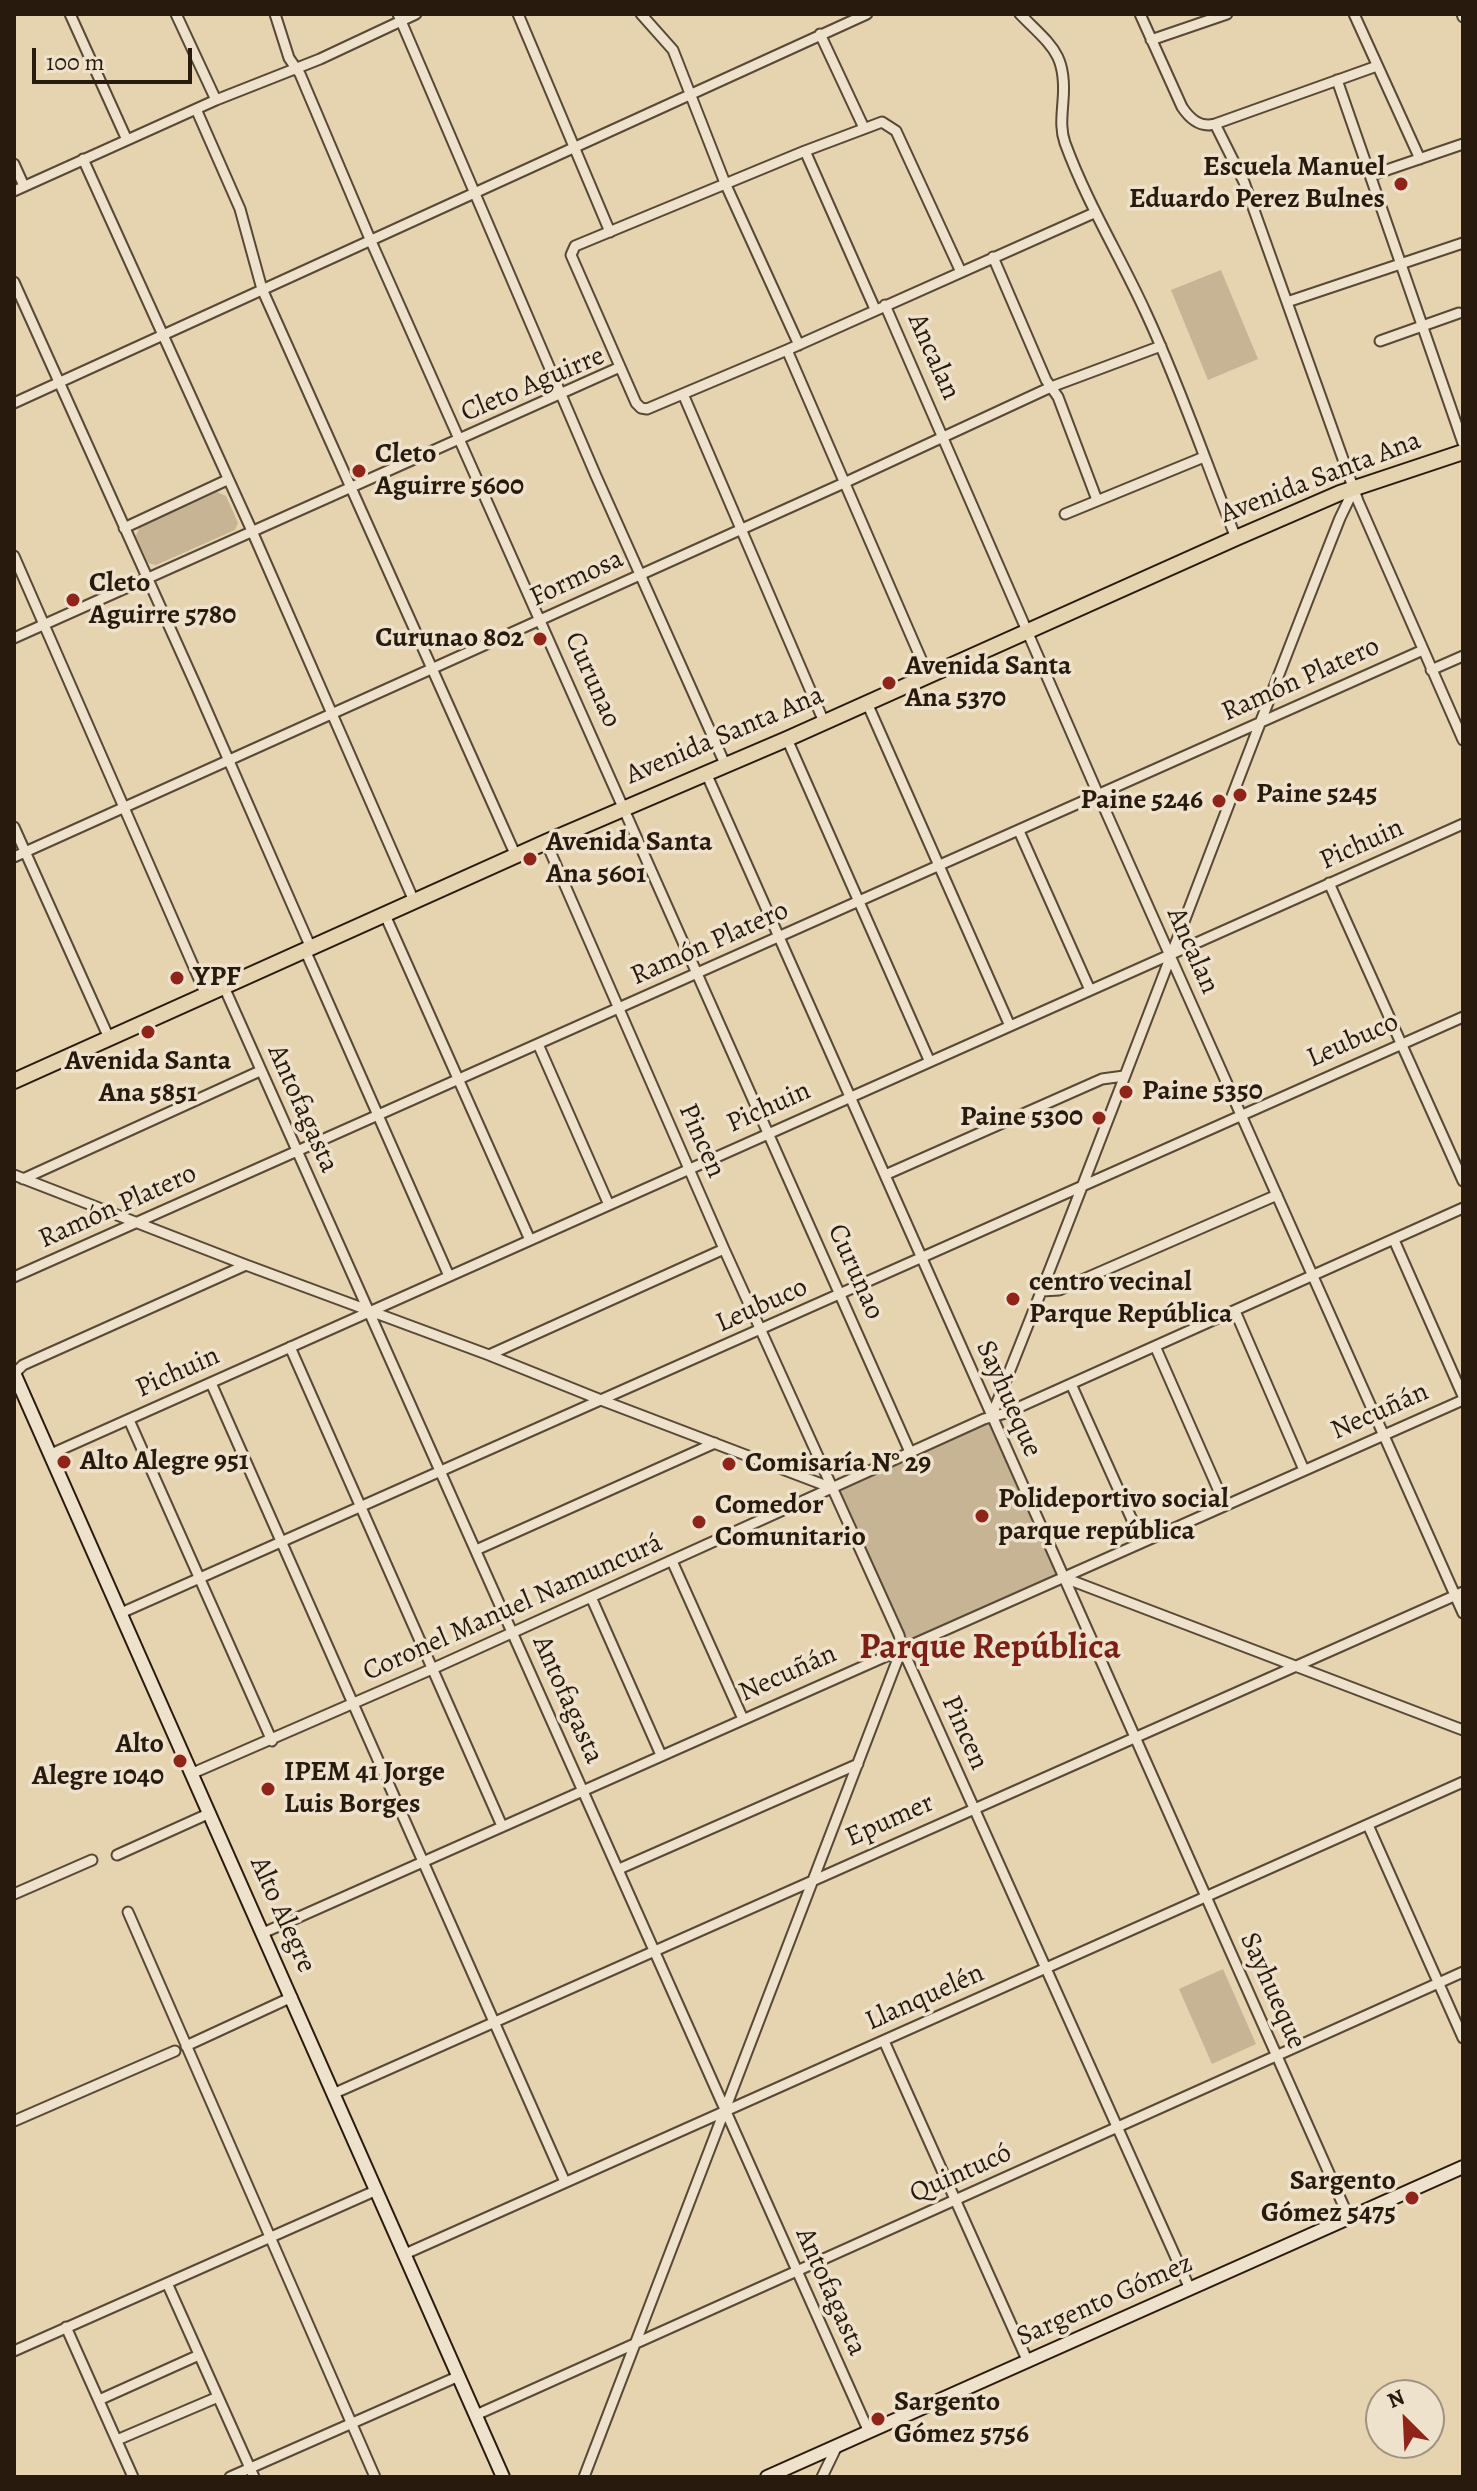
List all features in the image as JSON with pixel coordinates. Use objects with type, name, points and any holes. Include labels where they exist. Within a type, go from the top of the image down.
[{"type":"main road","name":"Avenida Santa Ana","points":[[14,1081],[1236,538],[1354,489],[1463,452]]},
{"type":"main road","name":"Alto Alegre","points":[[14,1374],[503,2477]]},
{"type":"main road","name":"Sargento Gómez","points":[[767,2477],[1463,2167]]},
{"type":"street","points":[[70,14],[127,140]]},
{"type":"street","points":[[176,14],[216,100]]},
{"type":"street","name":"Curunao","points":[[275,14],[294,68],[300,74],[370,239],[910,1452]]},
{"type":"street","points":[[14,164],[19,189],[216,100],[320,59],[400,18],[416,14]]},
{"type":"street","points":[[518,14],[610,232]]},
{"type":"street","points":[[641,14],[673,50],[725,183],[799,345]]},
{"type":"street","points":[[14,403],[867,14]]},
{"type":"street","points":[[1020,14],[1061,60],[1064,74],[1061,131],[1094,213],[1130,279],[1161,346],[1236,538]]},
{"type":"street","points":[[1132,14],[1141,17],[1186,113],[1202,125],[1215,124],[1377,66]]},
{"type":"street","points":[[1151,40],[1227,14]]},
{"type":"street","points":[[1354,14],[1420,159]]},
{"type":"street","points":[[400,18],[560,394],[725,764]]},
{"type":"street","points":[[820,34],[864,128]]},
{"type":"street","points":[[1337,80],[1463,443]]},
{"type":"street","points":[[196,109],[240,209],[262,289],[516,856]]},
{"type":"street","points":[[620,367],[571,255],[575,246],[882,122],[896,131],[961,272]]},
{"type":"street","points":[[1215,124],[1244,182],[1354,489],[1463,740]]},
{"type":"street","points":[[1372,175],[1463,144]]},
{"type":"street","name":"Ancalan","points":[[805,151],[875,309]]},
{"type":"street","points":[[83,159],[252,531],[414,901]]},
{"type":"street","name":"Cleto Aguirre","points":[[14,638],[620,367],[636,403],[647,409],[799,345],[1094,213]]},
{"type":"street","points":[[1287,302],[1463,243]]},
{"type":"street","points":[[993,257],[1058,397],[1097,500]]},
{"type":"street","points":[[14,282],[197,688],[449,1276]]},
{"type":"street","name":"Ancalan","points":[[885,305],[1241,1115],[1459,1593],[1463,1613]]},
{"type":"street","points":[[1380,341],[1459,313]]},
{"type":"street","name":"Formosa","points":[[14,857],[1051,387],[1161,346]]},
{"type":"street","points":[[787,350],[928,675]]},
{"type":"street","points":[[683,394],[824,722]]},
{"type":"street","points":[[1065,514],[1204,457]]},
{"type":"street","points":[[124,528],[227,480]]},
{"type":"street","points":[[992,1415],[1259,722],[1354,489]]},
{"type":"street","points":[[14,556],[206,995]]},
{"type":"street","name":"Ramón Platero","points":[[14,1277],[1423,650]]},
{"type":"street","points":[[1431,670],[1463,656]]},
{"type":"street","points":[[867,703],[1010,1026]]},
{"type":"street","points":[[787,739],[929,1060]]},
{"type":"street","name":"Sayhueque","points":[[706,773],[1349,2218]]},
{"type":"street","name":"Pichuin","points":[[51,1454],[1463,824]]},
{"type":"street","points":[[14,827],[109,1038]]},
{"type":"street","points":[[1019,831],[1090,990]]},
{"type":"street","name":"Pincen","points":[[546,842],[724,1249],[1190,2289]]},
{"type":"street","points":[[1329,883],[1463,1181]]},
{"type":"street","points":[[385,915],[530,1240]]},
{"type":"street","name":"Antofagasta","points":[[224,987],[869,2432]]},
{"type":"street","name":"Leubuco","points":[[121,1613],[1463,1017]]},
{"type":"street","points":[[538,1044],[609,1205]]},
{"type":"street","points":[[19,1177],[260,1071]]},
{"type":"street","points":[[885,1175],[1102,1079],[1124,1076]]},
{"type":"street","points":[[19,1177],[832,1488]]},
{"type":"street","points":[[1042,1291],[1059,1290],[1277,1195]]},
{"type":"street","name":"Coronel Manuel Namuncurá","points":[[193,1773],[272,1741],[992,1415],[1006,1413],[1463,1208]]},
{"type":"street","points":[[1394,1240],[1463,1398]]},
{"type":"street","points":[[489,1355],[724,1249]]},
{"type":"street","points":[[14,1374],[23,1365],[246,1265]]},
{"type":"street","points":[[1235,1311],[1304,1470]]},
{"type":"street","points":[[1155,1346],[1225,1505]]},
{"type":"street","points":[[290,1347],[502,1826]]},
{"type":"street","points":[[211,1383],[565,2182]]},
{"type":"street","points":[[1071,1384],[1142,1542]]},
{"type":"street","name":"Necuñán","points":[[263,1933],[1463,1398]]},
{"type":"street","points":[[129,1420],[272,1741]]},
{"type":"street","points":[[476,1550],[715,1443]]},
{"type":"street","points":[[672,1561],[743,1719]]},
{"type":"street","points":[[1062,1577],[1463,1730]]},
{"type":"street","name":"Epumer","points":[[335,2093],[1459,1593]]},
{"type":"street","points":[[591,1597],[661,1755]]},
{"type":"street","points":[[584,2477],[902,1648]]},
{"type":"street","points":[[619,1869],[858,1764]]},
{"type":"street","name":"Llanquelén","points":[[405,2254],[1463,1782]]},
{"type":"street","points":[[117,1855],[210,1813]]},
{"type":"street","points":[[1368,1825],[1463,2038]]},
{"type":"street","points":[[14,1894],[92,1860]]},
{"type":"street","points":[[128,1912],[375,2477]]},
{"type":"street","name":"Quintucó","points":[[476,2415],[1463,1972]]},
{"type":"street","points":[[186,2046],[292,1997]]},
{"type":"street","points":[[884,2041],[1028,2362]]},
{"type":"street","points":[[14,2121],[175,2051]]},
{"type":"street","points":[[14,2351],[377,2190]]},
{"type":"street","points":[[167,2283],[252,2473]]},
{"type":"street","points":[[66,2327],[133,2477]]},
{"type":"street","points":[[99,2400],[199,2355]]},
{"type":"street","points":[[230,2477],[252,2473],[459,2376]]},
{"type":"street","points":[[117,2440],[218,2397]]},
{"type":"street","points":[[826,2475],[837,2446]]},
{"type":"shaded area","points":[[1221,270],[1258,359],[1208,380],[1171,290]]},
{"type":"shaded area","points":[[217,492],[226,496],[238,523],[235,530],[156,565],[148,563],[136,536],[140,526]]},
{"type":"shaded area","points":[[992,1415],[1062,1577],[902,1648],[832,1488]]},
{"type":"shaded area","points":[[1223,1969],[1256,2044],[1212,2064],[1179,1989]]},
{"type":"place","name":"Escuela Manuel Eduardo Perez Bulnes","points":[[1401,184]]},
{"type":"place","name":"Cleto Aguirre 5600","points":[[359,471]]},
{"type":"place","name":"Cleto Aguirre 5780","points":[[73,600]]},
{"type":"place","name":"Curunao 802","points":[[540,639]]},
{"type":"place","name":"Avenida Santa Ana 5370","points":[[889,683]]},
{"type":"place","name":"Paine 5245","points":[[1240,795]]},
{"type":"place","name":"Paine 5246","points":[[1219,801]]},
{"type":"place","name":"Avenida Santa Ana 5601","points":[[530,859]]},
{"type":"place","name":"YPF","points":[[177,978]]},
{"type":"place","name":"Avenida Santa Ana 5851","points":[[148,1032]]},
{"type":"place","name":"Paine 5350","points":[[1126,1092]]},
{"type":"place","name":"Paine 5300","points":[[1099,1118]]},
{"type":"place","name":"centro vecinal Parque República","points":[[1013,1299]]},
{"type":"place","name":"Alto Alegre 951","points":[[64,1462]]},
{"type":"place","name":"Comisaría N° 29","points":[[729,1464]]},
{"type":"place","name":"Polideportivo social parque república","points":[[982,1516]]},
{"type":"place","name":"Comedor Comunitario","points":[[699,1522]]},
{"type":"place","name":"Alto Alegre 1040","points":[[180,1761]]},
{"type":"place","name":"IPEM 41 Jorge Luis Borges","points":[[268,1789]]},
{"type":"place","name":"Sargento Gómez 5475","points":[[1412,2198]]},
{"type":"place","name":"Sargento Gómez 5756","points":[[878,2419]]},
{"type":"district","name":"Parque República","points":[[990,1649]]}]
